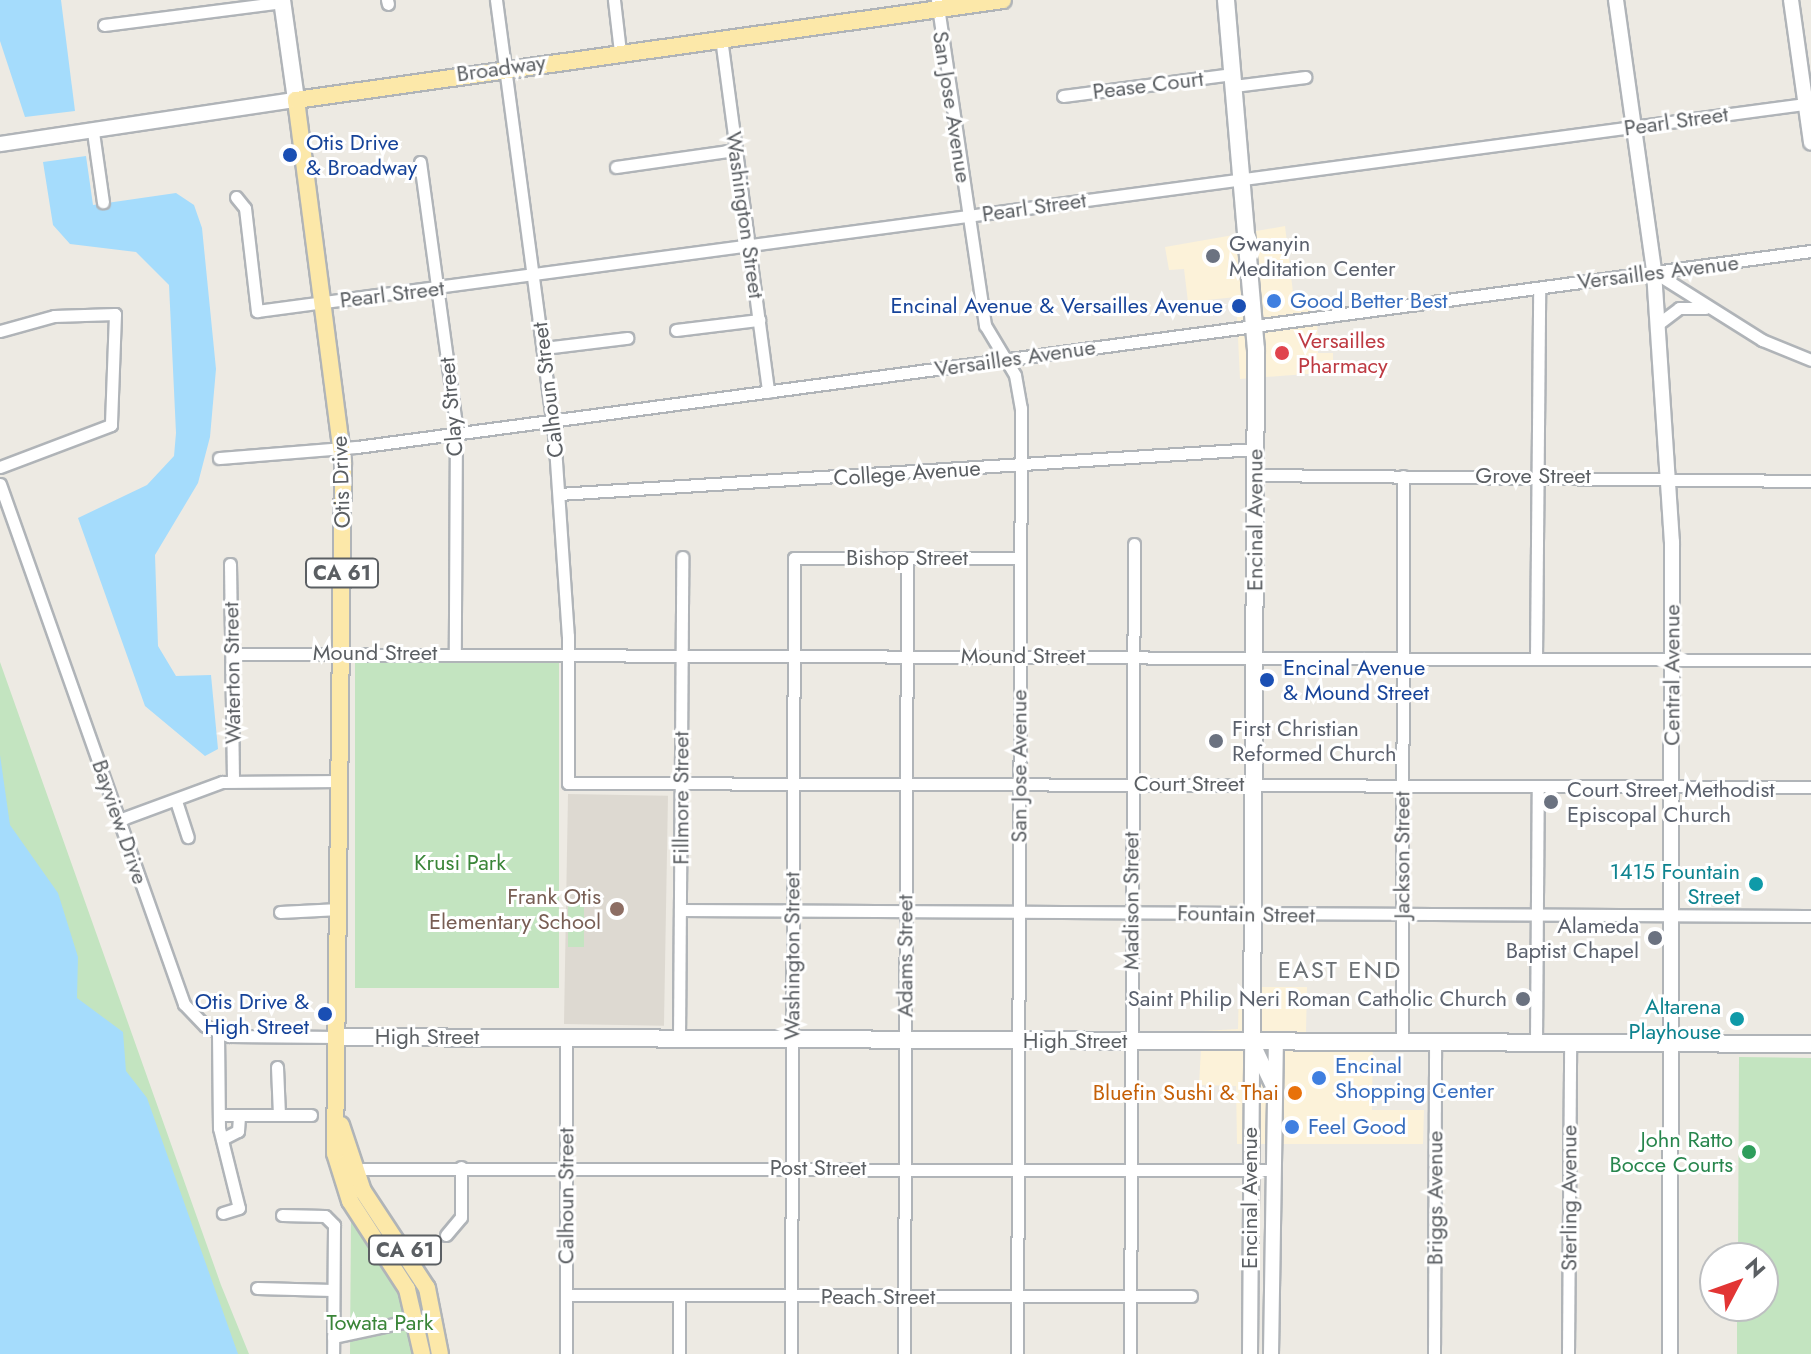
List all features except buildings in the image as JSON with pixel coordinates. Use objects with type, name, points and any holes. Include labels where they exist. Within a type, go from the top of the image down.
[{"type":"main road","name":"Broadway","points":[[296,100],[937,4],[1003,0]]},
{"type":"main road","name":"Encinal Avenue","points":[[1226,0],[1254,325],[1252,1041]]},
{"type":"main road","name":"Otis Drive","points":[[282,1],[341,449],[341,781],[335,1153],[346,1192],[419,1319],[422,1354]]},
{"type":"main road","name":"High Street","points":[[338,1037],[1811,1044]]},
{"type":"main road","name":"Otis Drive","points":[[338,1112],[354,1173],[427,1288],[440,1354]]},
{"type":"street","name":"Calhoun Street","points":[[496,0],[553,421],[568,653],[568,783]]},
{"type":"street","points":[[614,0],[620,52]]},
{"type":"street","name":"Central Avenue","points":[[1616,0],[1654,272],[1668,479],[1672,659],[1670,1354]]},
{"type":"street","points":[[1791,0],[1808,103],[1811,143]]},
{"type":"street","points":[[104,25],[282,1]]},
{"type":"street","name":"San Jose Avenue","points":[[937,4],[985,325],[1020,390],[1017,1354]]},
{"type":"street","name":"Washington Street","points":[[721,38],[768,392]]},
{"type":"street","name":"Pease Court","points":[[1063,96],[1234,80],[1305,77]]},
{"type":"street","name":"Broadway","points":[[0,144],[296,100]]},
{"type":"street","name":"Pearl Street","points":[[236,197],[245,208],[257,311],[1808,103]]},
{"type":"street","points":[[93,132],[103,202]]},
{"type":"street","points":[[616,167],[736,150]]},
{"type":"street","name":"Clay Street","points":[[420,162],[456,434],[455,653]]},
{"type":"street","name":"Versailles Avenue","points":[[219,458],[341,449],[1811,251]]},
{"type":"street","points":[[1654,272],[1705,308],[1811,360]]},
{"type":"street","points":[[1536,658],[1539,288]]},
{"type":"street","points":[[1658,324],[1679,308],[1705,308]]},
{"type":"street","points":[[0,331],[54,316],[115,314],[111,425],[0,467]]},
{"type":"street","points":[[676,330],[759,320]]},
{"type":"street","points":[[544,348],[627,338]]},
{"type":"street","name":"College Avenue","points":[[559,494],[1255,449]]},
{"type":"street","name":"Grove Street","points":[[1255,475],[1811,481]]},
{"type":"street","name":"Jackson Street","points":[[1402,1042],[1403,476]]},
{"type":"street","name":"Bayview Drive","points":[[0,484],[184,1004],[218,1033]]},
{"type":"street","name":"Madison Street","points":[[1130,1354],[1134,544]]},
{"type":"street","name":"Fillmore Street","points":[[679,1038],[682,557]]},
{"type":"street","name":"Washington Street","points":[[791,1354],[794,558]]},
{"type":"street","name":"Bishop Street","points":[[794,558],[1019,558]]},
{"type":"street","name":"Adams Street","points":[[904,1354],[907,558]]},
{"type":"street","name":"Waterton Street","points":[[230,564],[234,654],[233,781]]},
{"type":"street","name":"Mound Street","points":[[234,654],[342,652],[1811,660]]},
{"type":"street","points":[[119,820],[233,781],[341,781]]},
{"type":"street","name":"Court Street","points":[[568,783],[1811,787]]},
{"type":"street","points":[[1536,1042],[1538,786]]},
{"type":"street","points":[[176,801],[188,837]]},
{"type":"street","points":[[280,912],[339,909]]},
{"type":"street","name":"Fountain Street","points":[[680,910],[1811,916]]},
{"type":"street","points":[[223,1213],[239,1208],[222,1139],[218,1033],[338,1037]]},
{"type":"street","name":"Calhoun Street","points":[[566,1038],[566,1354]]},
{"type":"street","name":"Encinal Avenue","points":[[1252,1041],[1273,1087]]},
{"type":"street","name":"Encinal Avenue","points":[[1250,1354],[1252,1041]]},
{"type":"street","name":"Encinal Avenue","points":[[1271,1354],[1276,1041]]},
{"type":"street","name":"Briggs Avenue","points":[[1434,1354],[1435,1042]]},
{"type":"street","name":"Sterling Avenue","points":[[1568,1354],[1570,1042]]},
{"type":"street","points":[[277,1067],[279,1115]]},
{"type":"street","points":[[220,1115],[311,1115]]},
{"type":"street","points":[[222,1139],[238,1131],[239,1116]]},
{"type":"street","points":[[446,1235],[461,1217],[461,1167]]},
{"type":"street","name":"Post Street","points":[[363,1169],[1272,1170]]},
{"type":"street","points":[[282,1215],[325,1216],[334,1225],[333,1354]]},
{"type":"street","points":[[257,1288],[332,1290]]},
{"type":"street","name":"Peach Street","points":[[566,1295],[1191,1296]]},
{"type":"street","points":[[679,1297],[679,1354]]},
{"type":"street","points":[[1250,1301],[1271,1301]]},
{"type":"street","points":[[333,1337],[419,1319]]},
{"type":"shaded area","points":[[1285,226],[1295,309],[1317,307],[1318,353],[1333,353],[1333,372],[1240,379],[1236,297],[1188,302],[1184,269],[1169,270],[1165,247]]},
{"type":"shaded area","name":"Frank Otis Elementary School","points":[[568,794],[668,796],[664,1026],[564,1024]]},
{"type":"shaded area","points":[[1239,987],[1307,987],[1306,1032],[1373,1032],[1372,1110],[1424,1110],[1423,1144],[1237,1144],[1236,1086],[1199,1085],[1202,1031],[1238,1029]]},
{"type":"green space","points":[[0,662],[221,1285],[249,1354],[159,1354],[0,1254]]},
{"type":"green space","name":"Krusi Park","points":[[355,663],[559,663],[559,988],[355,988]]},
{"type":"green space","points":[[568,900],[584,900],[584,947],[568,947]]},
{"type":"green space","points":[[1739,1057],[1811,1058],[1811,1354],[1737,1354],[1737,1322],[1779,1322],[1779,1242],[1738,1242]]},
{"type":"green space","name":"Towata Park","points":[[351,1220],[406,1306],[413,1354],[350,1354]]},
{"type":"water","points":[[0,0],[61,0],[75,111],[25,117],[0,41]]},
{"type":"water","points":[[86,156],[93,205],[176,193],[194,205],[202,228],[216,369],[210,437],[198,483],[155,555],[158,646],[176,676],[211,675],[218,749],[205,756],[145,706],[78,518],[147,485],[174,456],[176,433],[169,285],[136,252],[70,244],[53,225],[43,162]]},
{"type":"water","points":[[0,755],[10,825],[58,893],[78,957],[77,998],[123,1032],[126,1071],[147,1098],[238,1354],[0,1354]]},
{"type":"place","name":"Otis Drive & Broadway","points":[[290,155]]},
{"type":"place","name":"Gwanyin Meditation Center","points":[[1213,256]]},
{"type":"place","name":"Good Better Best","points":[[1274,301]]},
{"type":"place","name":"Encinal Avenue & Versailles Avenue","points":[[1239,306]]},
{"type":"place","name":"Versailles Pharmacy","points":[[1282,353]]},
{"type":"place","name":"Encinal Avenue & Mound Street","points":[[1267,680]]},
{"type":"place","name":"First Christian Reformed Church","points":[[1216,741]]},
{"type":"place","name":"Court Street Methodist Episcopal Church","points":[[1551,802]]},
{"type":"place","name":"1415 Fountain Street","points":[[1756,884]]},
{"type":"place","name":"Frank Otis Elementary School","points":[[617,909]]},
{"type":"place","name":"Alameda Baptist Chapel","points":[[1655,938]]},
{"type":"place","name":"Saint Philip Neri Roman Catholic Church","points":[[1523,999]]},
{"type":"place","name":"Otis Drive & High Street","points":[[325,1014]]},
{"type":"place","name":"Altarena Playhouse","points":[[1737,1019]]},
{"type":"place","name":"Encinal Shopping Center","points":[[1319,1078]]},
{"type":"place","name":"Bluefin Sushi & Thai","points":[[1295,1093]]},
{"type":"place","name":"Feel Good","points":[[1292,1127]]},
{"type":"place","name":"John Ratto Bocce Courts","points":[[1749,1152]]},
{"type":"district","name":"EAST END","points":[[1340,970]]}]
